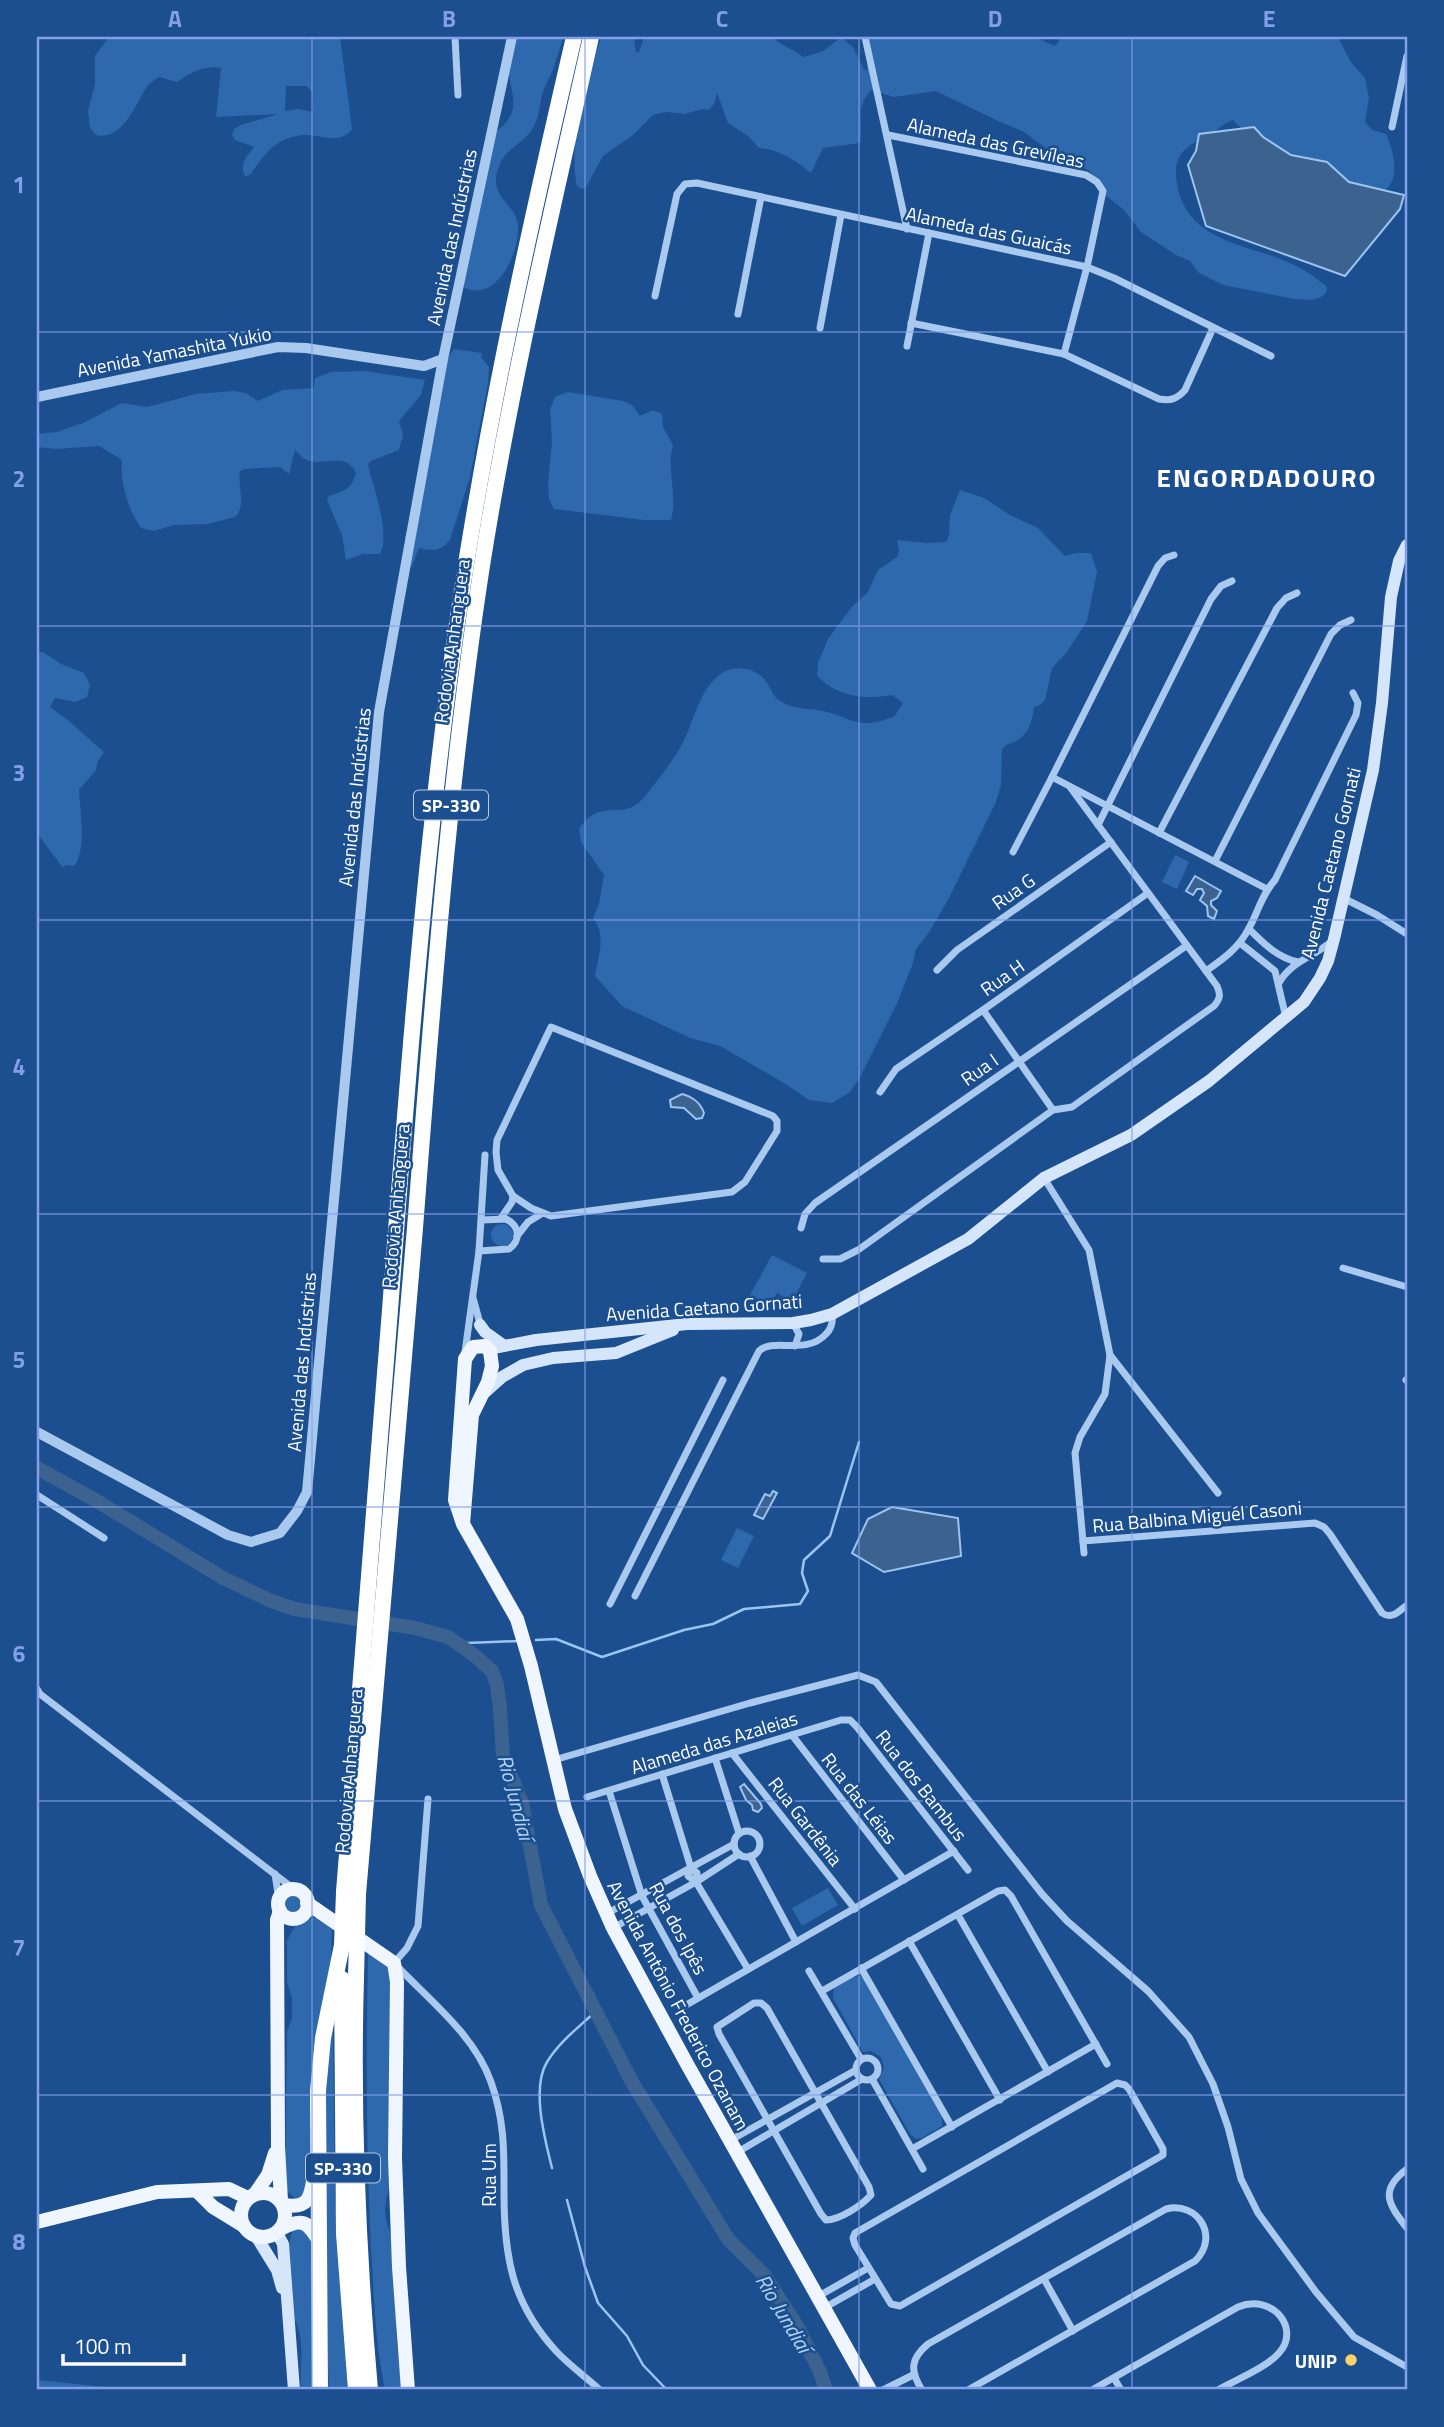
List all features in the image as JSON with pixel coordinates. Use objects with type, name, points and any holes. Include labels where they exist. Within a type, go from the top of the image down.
[{"type":"highway","name":"Rodovia Anhanguera","points":[[356,2390],[344,2234],[342,1945],[351,1893],[379,1656],[376,1583],[427,864],[450,672],[473,526],[510,319],[574,37]]},
{"type":"highway","name":"Rodovia Anhanguera","points":[[370,2390],[360,2275],[355,2117],[356,1978],[351,1893],[362,1652],[376,1583],[443,869],[467,678],[503,446],[552,207],[591,37]]},
{"type":"highway","points":[[320,2390],[317,2160],[319,2066],[342,1945]]},
{"type":"highway","points":[[360,2275],[381,2390]]},
{"type":"main road","name":"Avenida Caetano Gornati","points":[[492,1347],[687,1324],[793,1323],[832,1314],[968,1240],[1044,1178],[1131,1135],[1209,1081],[1286,1019],[1304,1002],[1320,978],[1334,939],[1373,770],[1391,597],[1399,561],[1407,545]]},
{"type":"main road","points":[[481,1396],[502,1377],[523,1365],[565,1356],[616,1353],[687,1324]]},
{"type":"main road","points":[[464,1446],[472,1415],[488,1382],[492,1366],[492,1347],[480,1325]]},
{"type":"main road","points":[[616,1332],[622,1342],[616,1353]]},
{"type":"main road","points":[[464,1446],[465,1359],[473,1347],[492,1347]]},
{"type":"main road","points":[[463,1385],[471,1393],[481,1396]]},
{"type":"main road","name":"Avenida Antônio Frederico Ozanam","points":[[464,1446],[463,1524],[517,1619],[565,1809],[612,1928],[870,2390]]},
{"type":"main road","points":[[278,1947],[301,1912],[302,1893],[294,1889],[285,1892],[279,1905],[277,1920],[278,2146],[282,2203],[286,2215],[279,2231],[287,2284],[294,2390]]},
{"type":"main road","points":[[279,1905],[283,1915],[301,1912],[327,1916],[394,1963],[397,1982],[396,2185],[408,2390]]},
{"type":"main road","points":[[244,2226],[242,2211],[268,2175],[278,2146]]},
{"type":"main road","points":[[37,2222],[157,2192],[229,2189],[251,2196],[269,2193],[282,2203],[300,2206],[308,2200],[317,2160]]},
{"type":"main road","points":[[197,2191],[213,2207],[256,2236],[277,2270],[286,2297]]},
{"type":"main road","points":[[256,2236],[263,2237],[290,2224],[304,2223],[311,2227],[319,2241]]},
{"type":"street","points":[[455,37],[458,95]]},
{"type":"street","name":"Avenida das Indústrias","points":[[37,1432],[228,1535],[251,1542],[279,1533],[298,1511],[307,1492],[379,712],[443,359],[512,37]]},
{"type":"street","points":[[865,37],[907,229]]},
{"type":"street","points":[[1392,127],[1407,56]]},
{"type":"street","name":"Alameda das Grevíleas","points":[[888,135],[1086,175],[1097,182],[1103,191],[1087,267]]},
{"type":"street","name":"Alameda das Guaicás","points":[[655,296],[677,194],[685,184],[696,183],[1087,267],[1270,356]]},
{"type":"street","points":[[738,314],[761,197]]},
{"type":"street","points":[[820,328],[841,215]]},
{"type":"street","points":[[907,346],[929,233]]},
{"type":"street","points":[[1064,354],[1087,267]]},
{"type":"street","points":[[911,323],[1064,354],[1168,401],[1178,398],[1185,390],[1213,328]]},
{"type":"street","name":"Avenida Yamashita Yukio","points":[[37,397],[278,347],[306,348],[424,366],[443,359]]},
{"type":"street","points":[[1013,852],[1158,566],[1165,558],[1174,555]]},
{"type":"street","points":[[1098,825],[1211,599],[1221,586],[1232,581]]},
{"type":"street","points":[[1159,833],[1277,608],[1286,598],[1297,593]]},
{"type":"street","points":[[1215,861],[1331,634],[1340,625],[1351,620]]},
{"type":"street","points":[[1206,971],[1240,943],[1267,888],[1275,880],[1356,715],[1358,703],[1353,693]]},
{"type":"street","points":[[1052,778],[1267,888]]},
{"type":"street","points":[[823,1259],[840,1259],[858,1250],[1053,1110],[1072,1107],[1214,1006],[1219,999],[1220,993],[1206,971],[1070,787]]},
{"type":"street","name":"Rua G","points":[[937,970],[957,950],[1111,842]]},
{"type":"street","name":"Rua H","points":[[880,1092],[896,1069],[1148,893]]},
{"type":"street","points":[[1343,898],[1407,934]]},
{"type":"street","points":[[1249,929],[1278,954],[1299,962]]},
{"type":"street","points":[[1279,983],[1290,966],[1320,951],[1334,939]]},
{"type":"street","points":[[1240,943],[1275,971],[1286,1019]]},
{"type":"street","name":"Rua I","points":[[802,1228],[805,1214],[815,1203],[1186,946]]},
{"type":"street","points":[[983,1010],[1053,1110]]},
{"type":"street","points":[[551,1027],[765,1113],[777,1121],[777,1131],[746,1182],[732,1192],[551,1216],[541,1214],[513,1196],[498,1170],[497,1140],[551,1027]]},
{"type":"street","points":[[465,1359],[479,1251],[485,1154]]},
{"type":"street","points":[[1044,1178],[1088,1250],[1111,1355],[1105,1394],[1080,1437],[1075,1453],[1084,1553]]},
{"type":"street","points":[[501,1218],[513,1196]]},
{"type":"street","points":[[479,1251],[509,1249],[528,1222],[541,1214]]},
{"type":"street","points":[[482,1220],[501,1218],[511,1222],[515,1226],[517,1236]]},
{"type":"street","points":[[1343,1268],[1407,1287]]},
{"type":"street","points":[[472,1294],[480,1325]]},
{"type":"street","points":[[635,1596],[763,1347],[807,1345],[819,1341],[828,1332],[833,1321],[832,1314]]},
{"type":"street","points":[[793,1323],[799,1334],[794,1346]]},
{"type":"street","points":[[1111,1355],[1218,1493]]},
{"type":"street","points":[[610,1604],[722,1383],[737,1393]]},
{"type":"street","points":[[37,1495],[104,1538]]},
{"type":"street","name":"Rua Balbina Miguél Casoni","points":[[1083,1541],[1315,1523],[1330,1534],[1382,1613],[1392,1616],[1407,1605]]},
{"type":"street","points":[[624,1577],[640,1586]]},
{"type":"street","points":[[553,1760],[858,1675],[876,1682],[1042,1894],[1067,1921],[1148,1991],[1189,2036],[1213,2084],[1241,2179],[1258,2213],[1316,2292],[1354,2337],[1407,2367]]},
{"type":"street","points":[[37,1689],[40,1694],[294,1889]]},
{"type":"street","name":"Alameda das Azaleias","points":[[587,1797],[841,1720],[849,1720]]},
{"type":"street","name":"Rua dos Bambus","points":[[849,1720],[968,1870]]},
{"type":"street","name":"Rua das Léias","points":[[792,1735],[904,1880]]},
{"type":"street","name":"Rua Gardênia","points":[[732,1753],[855,1909]]},
{"type":"street","points":[[606,1914],[734,1843],[739,1833],[715,1758]]},
{"type":"street","points":[[662,1774],[691,1868],[688,1876],[696,1882],[748,1969]]},
{"type":"street","name":"Rua dos Ipês","points":[[609,1791],[642,1896],[698,1998]]},
{"type":"street","points":[[394,1963],[407,1948],[418,1926],[428,1799]]},
{"type":"street","points":[[739,1833],[751,1832],[757,1836],[759,1848],[750,1856]]},
{"type":"street","points":[[734,1843],[739,1854]]},
{"type":"street","points":[[681,2008],[954,1851]]},
{"type":"street","points":[[612,1928],[696,1882],[739,1854],[750,1856]]},
{"type":"street","points":[[750,1856],[796,1942]]},
{"type":"street","points":[[274,1874],[279,1905]]},
{"type":"street","points":[[822,1991],[1005,1889],[1107,2064]]},
{"type":"street","points":[[957,1915],[1048,2072]]},
{"type":"street","points":[[909,1941],[1000,2100]]},
{"type":"street","name":"Rua Um","points":[[394,1963],[468,2040],[490,2080],[504,2137],[504,2235],[511,2273],[523,2304],[541,2333],[558,2353],[600,2390]]},
{"type":"street","points":[[861,1968],[952,2127]]},
{"type":"street","points":[[809,1970],[861,2059]]},
{"type":"street","points":[[754,2003],[761,2003],[767,2008],[816,2093],[871,2195],[866,2201],[832,2220],[826,2220],[717,2027],[754,2003]]},
{"type":"street","points":[[912,2149],[1096,2045]]},
{"type":"street","points":[[733,2147],[775,2132],[862,2079],[872,2079],[878,2073],[876,2062],[869,2057],[861,2059]]},
{"type":"street","points":[[733,2147],[768,2120],[856,2070],[861,2059]]},
{"type":"street","points":[[856,2070],[862,2079]]},
{"type":"street","points":[[872,2079],[923,2169]]},
{"type":"street","points":[[1121,2084],[1129,2089],[1163,2149],[1163,2155],[1158,2159],[900,2306],[891,2304],[874,2278],[853,2238],[859,2230],[1111,2086],[1121,2084]]},
{"type":"street","points":[[1407,2169],[1393,2182],[1388,2194],[1391,2208],[1407,2228]]},
{"type":"street","points":[[922,2390],[913,2375],[917,2356],[928,2344],[1166,2209],[1184,2208],[1199,2216],[1207,2233],[1205,2249],[1195,2261],[968,2390]]},
{"type":"street","points":[[820,2302],[868,2267]]},
{"type":"street","points":[[820,2302],[874,2278]]},
{"type":"street","points":[[1044,2279],[1073,2331]]},
{"type":"street","points":[[1094,2390],[1238,2307],[1255,2302],[1272,2307],[1286,2329],[1283,2347],[1272,2360],[1218,2390]]},
{"type":"street","points":[[883,2390],[913,2375]]},
{"type":"street","points":[[1114,2378],[1121,2390]]},
{"type":"shaded area","points":[[109,37],[340,37],[352,129],[337,138],[306,135],[286,139],[265,155],[250,175],[245,176],[243,164],[254,147],[235,140],[232,135],[234,129],[278,114],[216,117],[221,68],[215,67],[198,70],[177,82],[159,77],[147,86],[120,128],[113,133],[96,135],[90,128],[88,111],[95,84],[95,56]],"holes":[[[286,86],[307,86],[312,92],[313,112],[298,109],[285,111]]]},
{"type":"shaded area","points":[[510,37],[563,37],[543,92],[535,124],[529,134],[504,157],[497,172],[497,189],[513,212],[518,225],[515,249],[503,274],[495,283],[485,289],[474,290],[461,286],[493,134],[512,112],[513,98],[507,66]]},
{"type":"shaded area","points":[[601,37],[634,37],[636,53],[639,52],[644,37],[770,37],[804,57],[823,51],[843,39],[853,47],[867,71],[869,37],[1035,37],[1055,46],[1059,37],[1338,37],[1350,61],[1365,78],[1369,98],[1365,122],[1372,130],[1386,134],[1393,156],[1394,173],[1389,187],[1381,192],[1367,194],[1264,152],[1233,120],[1182,153],[1176,167],[1179,194],[1195,221],[1220,238],[1283,260],[1314,276],[1327,287],[1326,293],[1312,300],[1223,285],[1199,273],[1190,261],[1141,232],[1124,210],[1104,194],[1090,171],[1052,153],[1024,132],[936,91],[894,97],[871,90],[861,110],[860,143],[823,148],[811,173],[787,156],[759,148],[748,136],[728,123],[717,93],[709,110],[653,115],[633,135],[603,156],[586,187],[582,189],[577,186],[575,169],[577,131],[585,91]]},
{"type":"shaded area","points":[[1254,127],[1263,137],[1291,155],[1327,162],[1349,182],[1404,195],[1400,209],[1345,276],[1206,226],[1188,165],[1196,151],[1199,134]]},
{"type":"shaded area","points":[[454,349],[482,353],[481,357],[489,367],[470,477],[450,540],[436,550],[419,548],[412,566],[408,567],[405,559],[405,537],[415,502],[442,365]]},
{"type":"shaded area","points":[[364,371],[425,380],[421,395],[399,421],[403,435],[399,450],[368,464],[382,523],[383,545],[380,554],[363,554],[346,560],[342,535],[327,500],[329,496],[350,486],[356,473],[352,466],[341,461],[309,461],[295,450],[289,474],[280,467],[240,471],[241,502],[235,517],[208,524],[174,525],[154,531],[141,528],[132,513],[124,486],[122,460],[99,446],[56,449],[37,447],[37,434],[57,432],[83,423],[122,403],[147,407],[196,394],[234,391],[246,393],[258,401],[282,390],[314,388],[315,378],[331,372]]},
{"type":"shaded area","points":[[568,392],[623,401],[632,405],[640,416],[653,410],[662,414],[663,427],[673,445],[671,520],[644,520],[554,509],[549,499],[548,484],[552,442],[550,409],[555,397]]},
{"type":"shaded area","points":[[960,490],[984,498],[1010,515],[1038,528],[1065,556],[1091,553],[1097,572],[1087,621],[1067,652],[1052,668],[1045,700],[1034,707],[1028,730],[1018,740],[1002,749],[1001,785],[996,802],[948,900],[916,949],[897,1003],[860,1077],[850,1092],[832,1103],[809,1100],[720,1046],[690,1038],[622,1006],[595,976],[601,938],[593,918],[599,904],[604,875],[581,842],[579,829],[596,813],[621,810],[638,804],[667,768],[681,745],[706,690],[717,677],[729,670],[742,668],[760,675],[778,699],[791,706],[827,712],[863,723],[894,717],[903,703],[892,695],[862,697],[843,693],[817,676],[818,663],[828,639],[851,608],[868,592],[878,570],[897,557],[897,540],[946,542],[950,515]]},
{"type":"shaded area","points":[[37,652],[43,652],[61,664],[84,673],[90,685],[87,697],[75,702],[55,698],[50,707],[104,752],[96,770],[79,790],[82,830],[78,859],[74,866],[65,865],[63,868],[37,833]]},
{"type":"shaded area","points":[[1175,855],[1189,862],[1177,889],[1162,882]]},
{"type":"shaded area","points":[[1195,876],[1221,891],[1217,898],[1211,901],[1217,911],[1214,919],[1208,916],[1207,906],[1200,900],[1204,893],[1202,889],[1197,889],[1193,895],[1186,891]]},
{"type":"shaded area","points":[[682,1094],[698,1103],[704,1113],[702,1118],[696,1119],[684,1108],[671,1107],[670,1100]]},
{"type":"shaded area","points":[[502,1224],[510,1227],[513,1235],[510,1243],[502,1246],[494,1243],[491,1235],[494,1227]]},
{"type":"shaded area","points":[[772,1255],[807,1273],[792,1302],[777,1293],[770,1305],[750,1295]]},
{"type":"shaded area","points":[[773,1491],[777,1493],[763,1519],[754,1515],[765,1494],[770,1496]]},
{"type":"shaded area","points":[[892,1507],[958,1518],[961,1556],[884,1572],[852,1553],[868,1519]]},
{"type":"shaded area","points":[[737,1528],[754,1536],[738,1568],[721,1560]]},
{"type":"shaded area","points":[[744,1784],[761,1804],[762,1808],[758,1812],[753,1810],[746,1800],[740,1787]]},
{"type":"shaded area","points":[[828,1888],[838,1905],[802,1926],[792,1908]]},
{"type":"shaded area","points":[[290,1896],[296,1896],[301,1904],[299,1910],[290,1912],[285,1907],[285,1901]]},
{"type":"shaded area","points":[[313,1918],[332,1922],[331,1960],[311,2173],[305,2195],[296,2199],[287,2191],[285,2183],[287,2031],[292,2018],[292,1998],[287,1982],[287,1940],[296,1925]]},
{"type":"shaded area","points":[[368,1950],[388,1966],[390,1971],[391,2183],[385,2210],[389,2231],[393,2237],[397,2345],[402,2390],[385,2390],[375,2319],[367,2136]]},
{"type":"shaded area","points":[[860,1976],[942,2116],[942,2126],[922,2138],[916,2139],[910,2134],[879,2079],[884,2068],[881,2057],[871,2051],[863,2052],[833,1998],[834,1988]]},
{"type":"shaded area","points":[[333,2024],[335,2193],[348,2390],[329,2390],[328,2367],[323,2080]]},
{"type":"shaded area","points":[[300,2226],[312,2236],[315,2390],[301,2390],[301,2346],[295,2320],[289,2245],[292,2232]]},
{"type":"shaded area","points":[[37,2380],[136,2390],[37,2390]]},
{"type":"waterway","points":[[536,1640],[556,1639],[602,1657],[684,1630],[713,1624],[744,1609],[800,1604],[808,1591],[802,1573],[804,1560],[830,1536],[859,1442]]},
{"type":"waterway","name":"Rio Jundiaí","points":[[37,1468],[97,1501],[223,1578],[271,1601],[295,1609],[415,1628],[448,1637],[492,1671],[500,1708],[503,1756],[522,1803],[541,1905],[632,2082],[728,2239],[765,2276],[797,2326],[826,2390]]},
{"type":"waterway","points":[[448,1637],[467,1643],[518,1641]]},
{"type":"waterway","points":[[552,2168],[541,2114],[542,2073],[557,2048],[596,2011]]},
{"type":"waterway","points":[[567,2200],[598,2303],[627,2336],[643,2365],[667,2390]]},
{"type":"place","name":"UNIP","points":[[1351,2360]]},
{"type":"district","name":"ENGORDADOURO","points":[[1267,477]]}]
